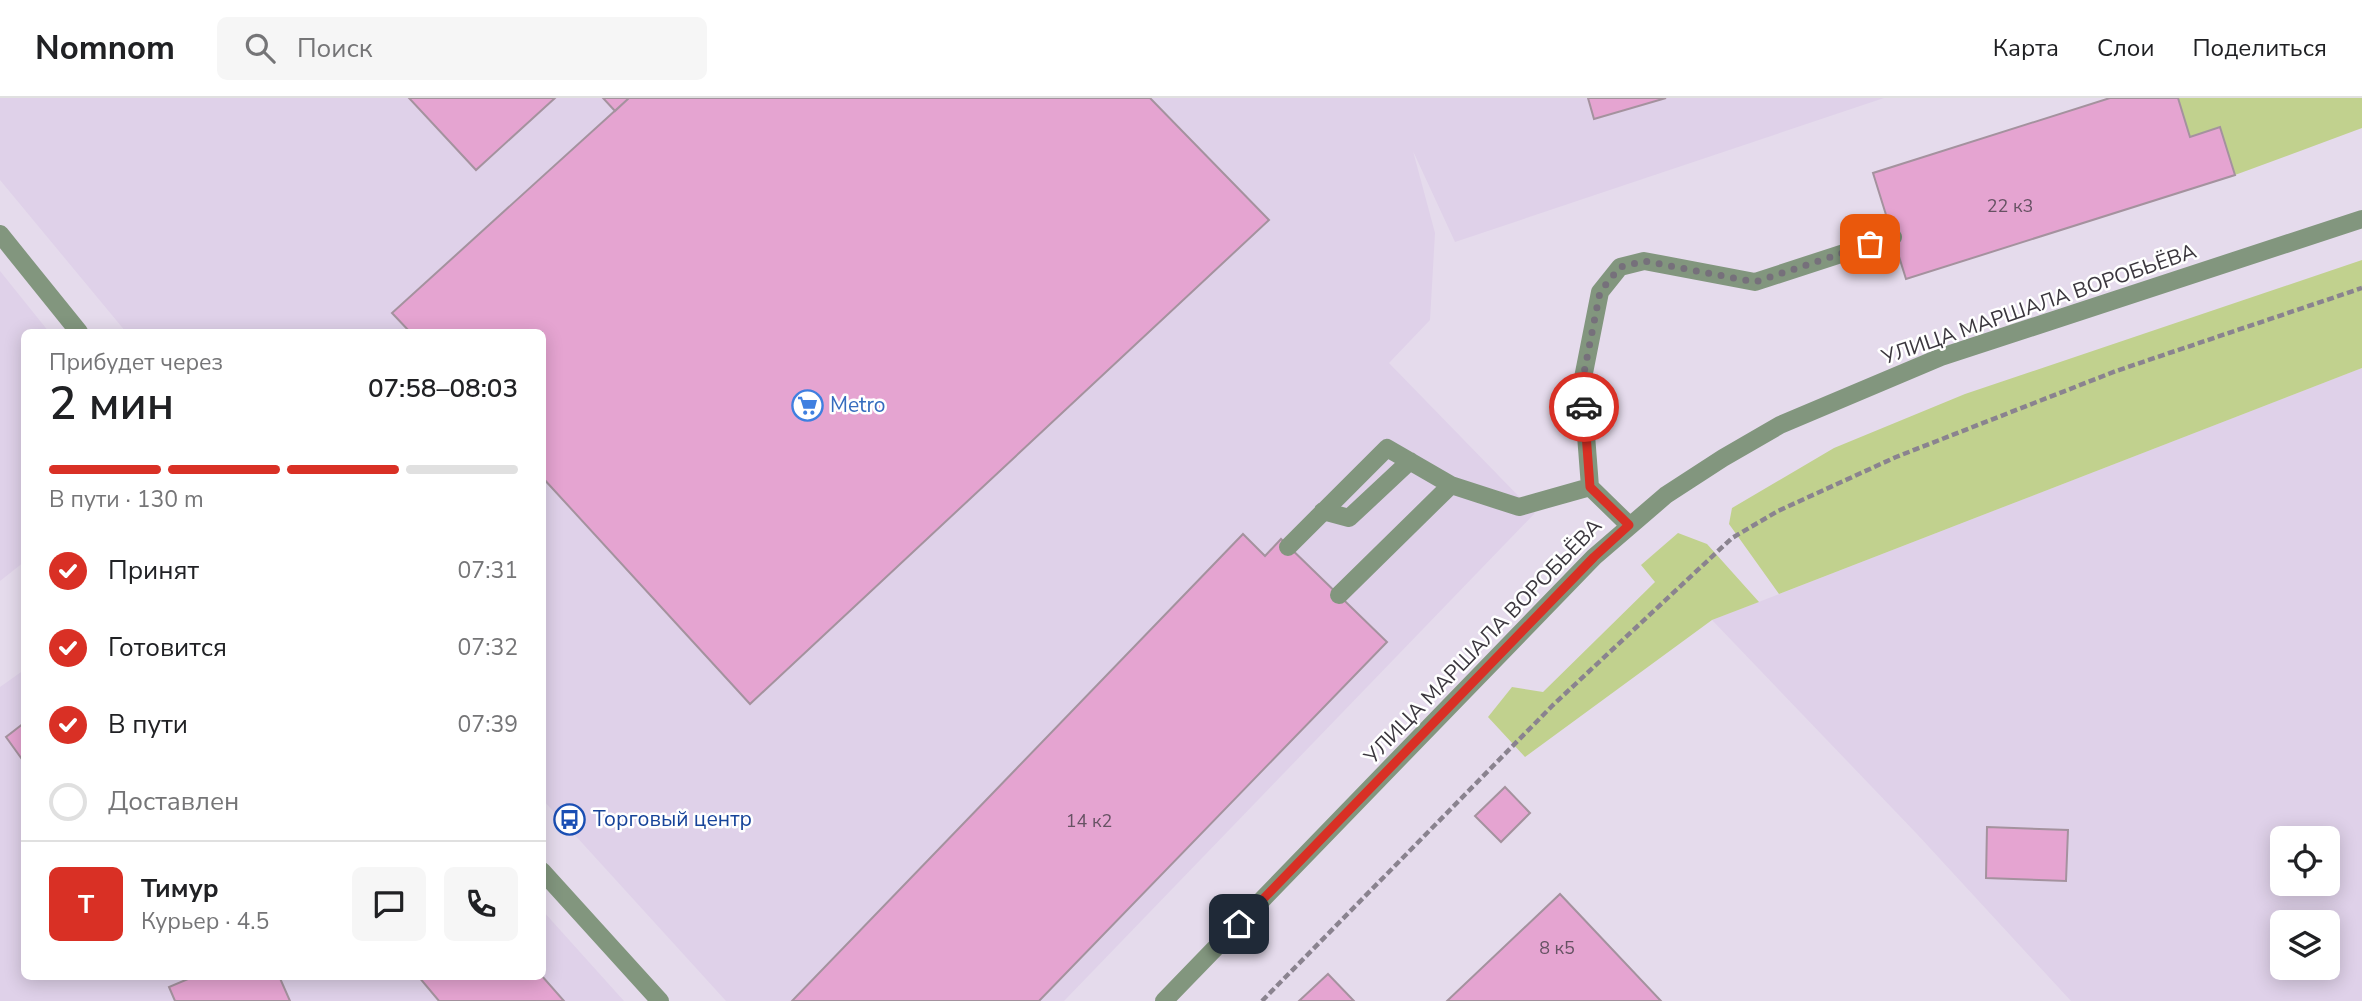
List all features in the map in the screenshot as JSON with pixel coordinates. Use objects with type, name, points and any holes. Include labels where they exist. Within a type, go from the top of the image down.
[{"type":"street","name":"УЛИЦА МАРШАЛА ВОРОБЬЁВА","points":[[1164,1001],[1575,577],[1629,525],[1666,495],[1780,425],[1941,357],[2362,219]]},
{"type":"street","points":[[0,234],[77,329]]},
{"type":"street","points":[[1629,525],[1590,487],[1582,383],[1600,292],[1620,267],[1644,261],[1755,282],[1893,237]]},
{"type":"street","points":[[1288,547],[1387,448],[1451,485],[1519,506],[1590,487]]},
{"type":"street","points":[[1323,511],[1349,518],[1410,461]]},
{"type":"street","points":[[1339,595],[1451,485]]},
{"type":"street","points":[[546,875],[660,1001]]},
{"type":"path","points":[[1262,1001],[1553,705],[1732,538],[1778,511],[1909,452],[2116,372],[2362,288]]},
{"type":"shaded area","points":[[0,98],[1884,98],[1455,242],[1413,151],[1435,233],[1430,320],[1389,363],[1535,513],[1064,1001],[726,1001],[546,803],[546,329],[124,329],[0,180]]},
{"type":"shaded area","points":[[0,271],[47,329],[21,329],[21,564],[0,581]]},
{"type":"shaded area","points":[[2362,368],[2362,1001],[2071,1001],[1917,834],[1712,620]]},
{"type":"shaded area","points":[[21,672],[21,980],[546,980],[546,914],[624,1001],[0,1001],[0,687]]},
{"type":"green space","points":[[2178,98],[2362,98],[2362,128],[2235,175],[2219,127],[2190,137]]},
{"type":"green space","points":[[2362,260],[2362,368],[1779,594],[1729,524],[1732,508],[1834,448],[1965,394]]},
{"type":"green space","points":[[1678,533],[1707,544],[1759,602],[1712,620],[1525,757],[1488,717],[1512,687],[1543,692],[1655,582],[1641,565]]},
{"type":"building","points":[[409,98],[555,98],[476,170]]},
{"type":"building","points":[[603,98],[629,98],[615,111]]},
{"type":"building","name":"Metro","points":[[629,98],[1150,98],[1269,220],[750,704],[546,481],[546,329],[407,329],[392,313]]},
{"type":"building","points":[[1588,98],[1666,98],[1594,119]]},
{"type":"building","points":[[2110,98],[2178,98],[2190,137],[2220,127],[2235,175],[1906,279],[1873,173]]},
{"type":"building","points":[[1243,534],[1265,556],[1281,539],[1387,642],[1039,1001],[792,1001]]},
{"type":"building","points":[[21,725],[21,758],[6,737]]},
{"type":"building","points":[[1505,787],[1530,813],[1501,842],[1475,816]]},
{"type":"building","points":[[1987,827],[2068,830],[2066,881],[1986,878]]},
{"type":"building","points":[[1560,894],[1661,1001],[1447,1001]]},
{"type":"building","points":[[1328,974],[1354,1001],[1299,1001]]},
{"type":"building","points":[[186,980],[281,980],[290,1001],[175,1001],[169,987]]},
{"type":"building","points":[[421,980],[546,980],[564,1001],[439,1001]]},
{"type":"way so far","points":[[1584,407],[1582,383],[1600,292],[1620,267],[1644,261],[1755,282],[1870,244]]},
{"type":"place","name":"Metro","points":[[807,405]]},
{"type":"place","name":"Торговый центр","points":[[570,819]]},
{"type":"route","points":[[1239,924],[1594,557],[1629,525],[1590,487],[1584,407]]}]
